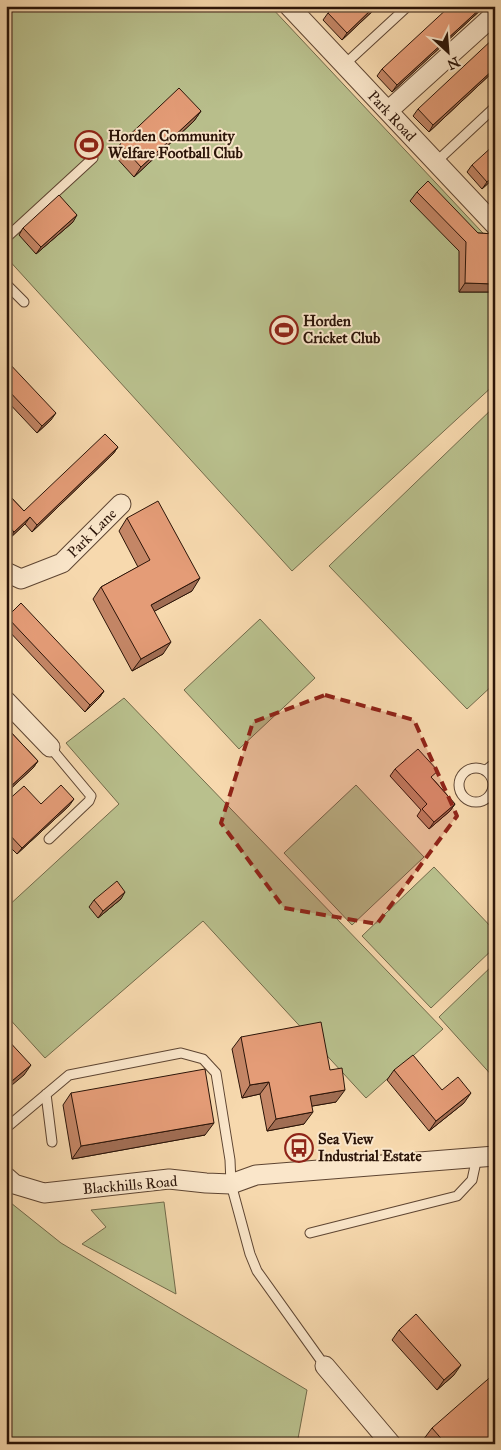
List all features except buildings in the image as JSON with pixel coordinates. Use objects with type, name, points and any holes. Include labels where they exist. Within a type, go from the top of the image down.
[{"type":"street","name":"Park Road","points":[[301,10],[344,65],[495,225]]},
{"type":"street","points":[[388,111],[495,14]]},
{"type":"street","name":"Park Lane","points":[[6,572],[21,579],[62,563],[122,504]]},
{"type":"street","points":[[6,701],[50,747]]},
{"type":"street","name":"Blackhills Road","points":[[6,1177],[14,1184],[44,1193],[169,1178],[206,1184],[231,1184],[256,1175],[486,1156]]},
{"type":"street","points":[[325,1366],[390,1444]]},
{"type":"lane","points":[[344,65],[408,6]]},
{"type":"lane","points":[[436,162],[495,107]]},
{"type":"lane","points":[[6,238],[93,158]]},
{"type":"lane","points":[[6,284],[24,302]]},
{"type":"lane","points":[[49,839],[89,801],[91,796],[50,747]]},
{"type":"lane","points":[[486,770],[495,763]]},
{"type":"lane","points":[[6,1128],[69,1074],[181,1053],[203,1059],[216,1073],[230,1160],[231,1184],[250,1254],[257,1271],[325,1366]]},
{"type":"lane","points":[[46,1094],[52,1142]]},
{"type":"lane","points":[[310,1233],[457,1196],[472,1180],[486,1156]]},
{"type":"highlighted area","points":[[325,695],[414,720],[457,816],[377,924],[284,908],[221,823],[253,722]]},
{"type":"green space","name":"Horden Cricket Club","points":[[6,6],[270,6],[495,246],[495,384],[292,571],[6,257]]},
{"type":"green space","points":[[495,406],[495,683],[467,709],[329,566]]},
{"type":"green space","points":[[260,619],[315,678],[239,749],[184,690]]},
{"type":"green space","points":[[124,698],[443,1029],[366,1098],[203,921],[45,1058],[6,1015],[6,908],[119,804],[66,743]]},
{"type":"green space","points":[[356,785],[424,857],[352,925],[284,853]]},
{"type":"green space","points":[[434,867],[495,931],[495,947],[431,1008],[362,936]]},
{"type":"green space","points":[[495,963],[495,1079],[439,1017]]},
{"type":"green space","points":[[6,1199],[61,1243],[307,1390],[297,1444],[6,1444]]},
{"type":"green space","points":[[164,1202],[176,1294],[82,1244],[106,1227],[91,1210]]},
{"type":"place","name":"Horden Community Welfare Football Club","points":[[89,145]]},
{"type":"place","name":"Horden Cricket Club","points":[[284,330]]},
{"type":"place","name":"Sea View Industrial Estate","points":[[299,1148]]}]
